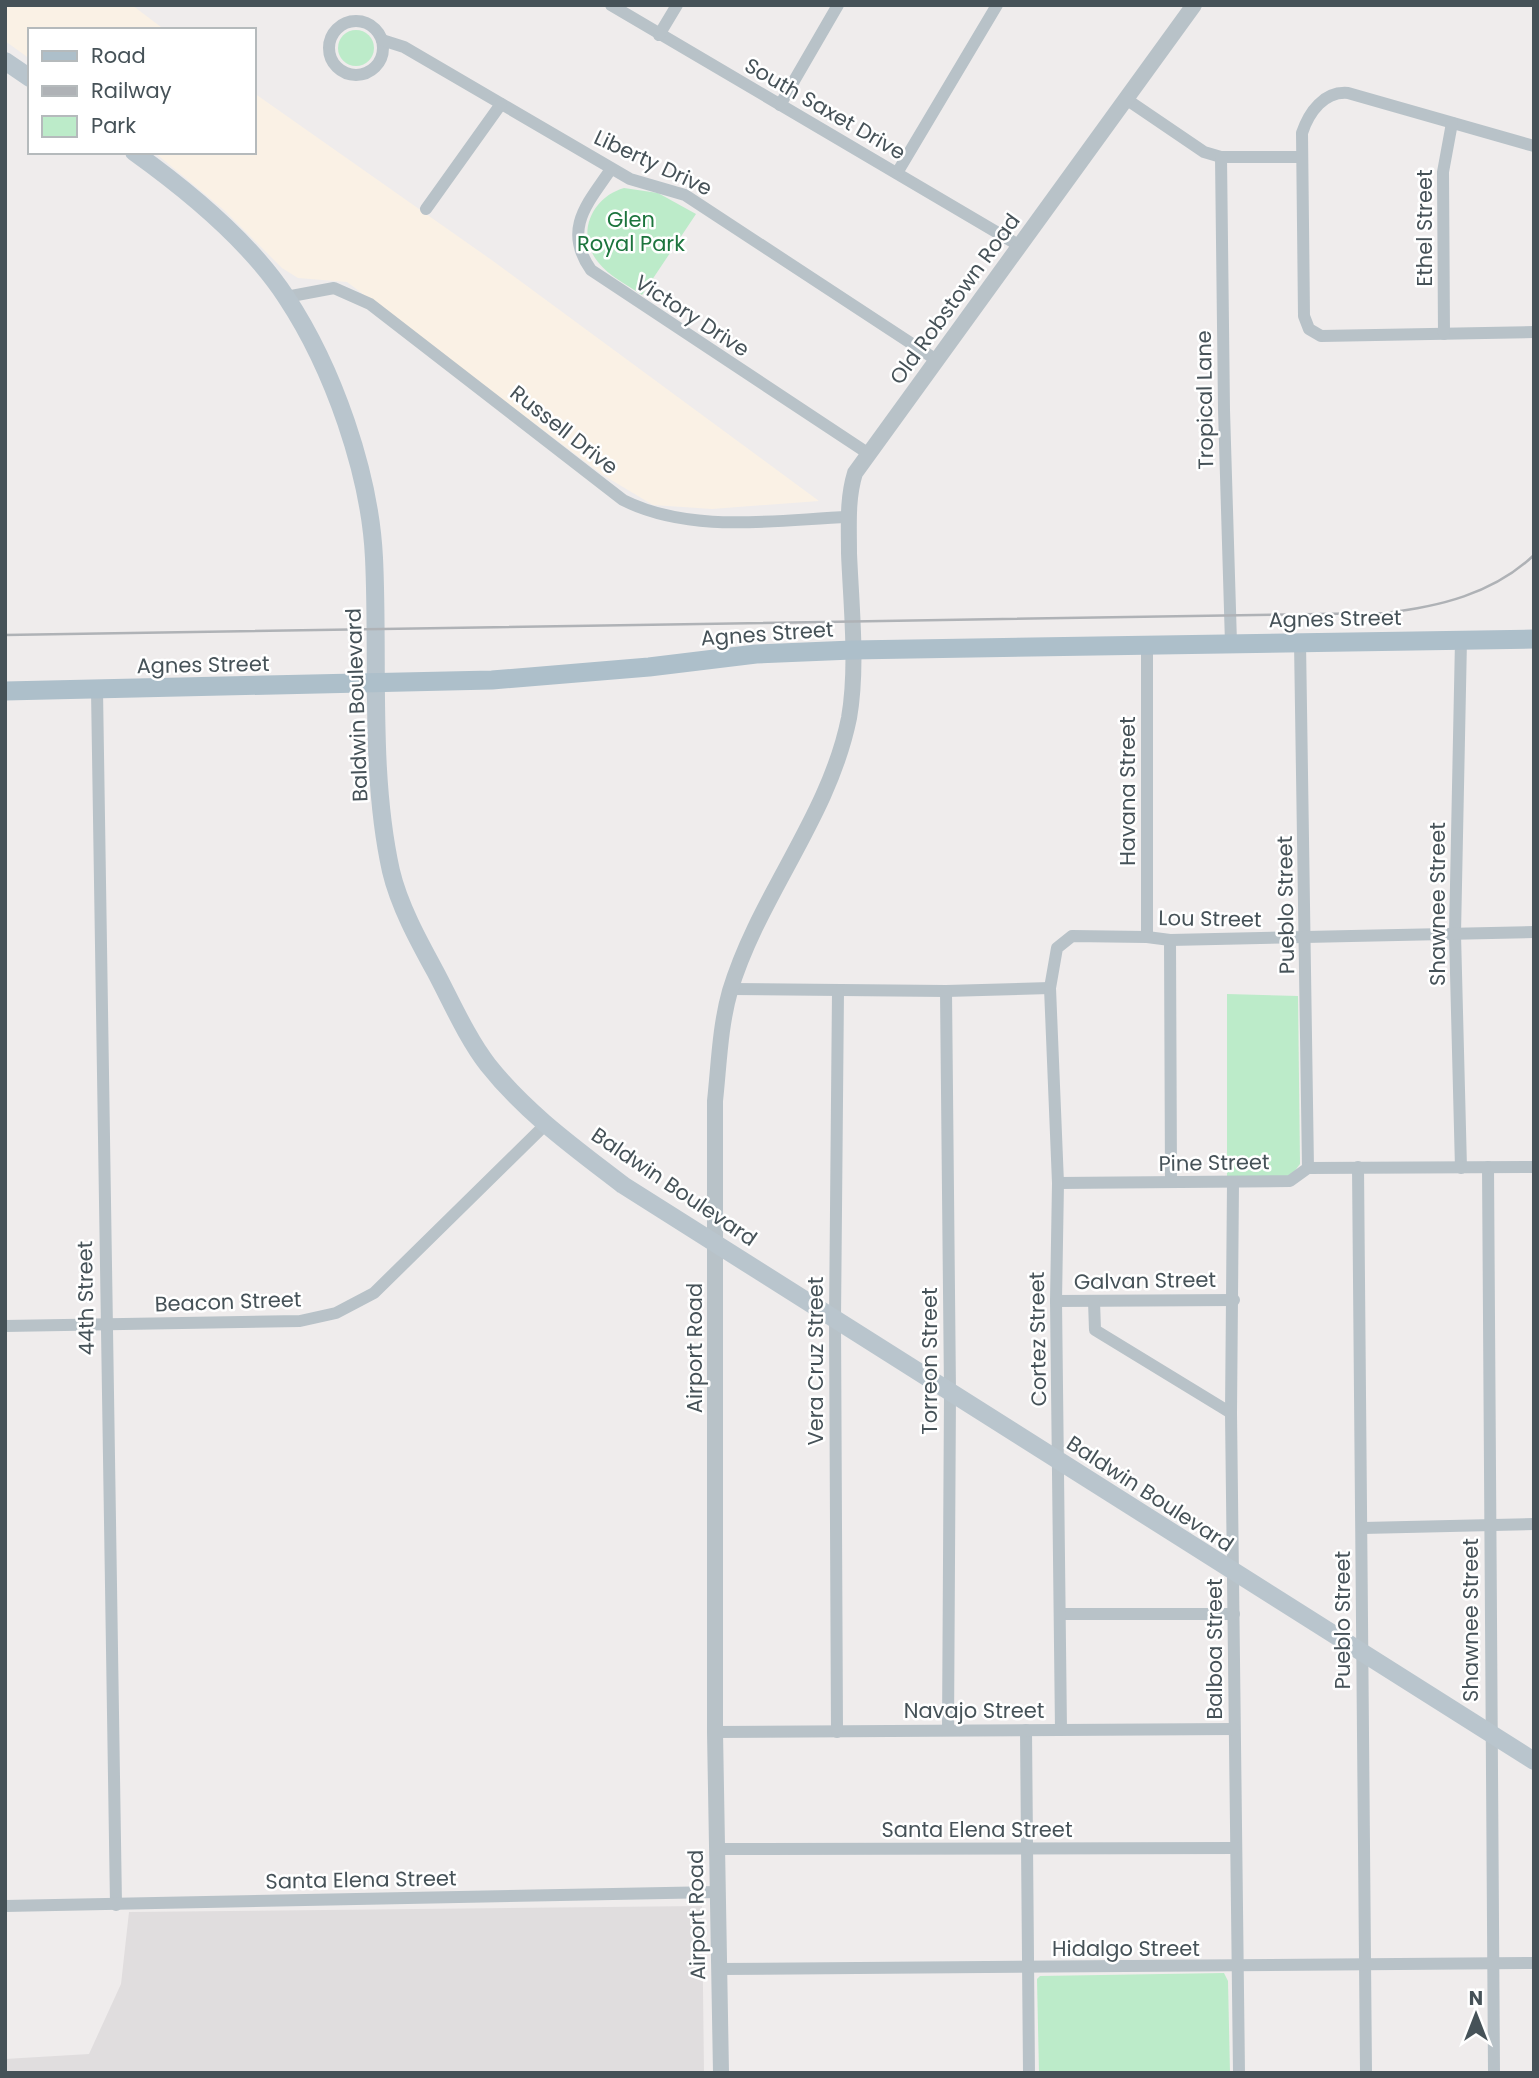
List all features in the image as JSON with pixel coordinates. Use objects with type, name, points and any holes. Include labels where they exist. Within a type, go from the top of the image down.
[{"type":"main road","points":[[5,61],[28,77]]},
{"type":"main road","name":"Baldwin Boulevard","points":[[137,154],[214,215],[286,297],[342,411],[368,505],[374,554],[381,785],[391,873],[417,939],[487,1064],[545,1125],[623,1185],[1362,1655],[1534,1761]]},
{"type":"main road","name":"Agnes Street","points":[[5,691],[492,680],[649,667],[756,654],[852,650],[1534,639]]},
{"type":"street","name":"South Saxet Drive","points":[[611,5],[1020,246]]},
{"type":"street","points":[[659,35],[677,5]]},
{"type":"street","points":[[780,105],[838,5]]},
{"type":"street","points":[[897,173],[997,5]]},
{"type":"street","name":"Old Robstown Road","points":[[852,650],[848,517],[852,481],[935,359],[1194,5]]},
{"type":"street","points":[[356,20],[376,30],[382,40],[379,61],[371,70],[360,74],[339,69],[328,50],[336,29],[356,20]]},
{"type":"street","name":"Liberty Drive","points":[[382,40],[404,47],[630,179],[685,195],[935,359]]},
{"type":"street","points":[[1534,146],[1335,92],[1327,95],[1305,123],[1302,157],[1304,316],[1309,330],[1321,336],[1534,332]]},
{"type":"street","points":[[1126,99],[1188,143],[1221,157],[1302,157]]},
{"type":"street","points":[[426,209],[500,104]]},
{"type":"street","name":"Ethel Street","points":[[1444,334],[1443,172],[1452,123]]},
{"type":"street","name":"Tropical Lane","points":[[1221,157],[1224,410],[1231,643]]},
{"type":"street","name":"Victory Drive","points":[[611,169],[580,216],[580,250],[591,270],[869,454]]},
{"type":"street","name":"Russell Drive","points":[[286,297],[334,288],[370,304],[623,500],[645,511],[675,520],[759,521],[848,517]]},
{"type":"street","name":"Shawnee Street","points":[[1461,640],[1455,934],[1461,1168]]},
{"type":"street","name":"Pueblo Street","points":[[1300,642],[1308,1168]]},
{"type":"street","name":"Havana Street","points":[[1147,645],[1147,937]]},
{"type":"street","name":"Airport Road","points":[[721,2073],[715,1732],[715,1101],[723,1023],[731,989],[760,917],[831,780],[849,716],[852,650]]},
{"type":"street","name":"44th Street","points":[[97,690],[116,1905]]},
{"type":"street","name":"Lou Street","points":[[1057,948],[1072,936],[1170,940],[1306,939],[1534,932]]},
{"type":"street","points":[[1170,940],[1171,1182]]},
{"type":"street","name":"Cortez Street","points":[[1057,948],[1051,988],[1058,1184],[1056,1301],[1061,1730]]},
{"type":"street","points":[[731,989],[946,991],[1051,988]]},
{"type":"street","name":"Vera Cruz Street","points":[[837,1731],[835,1319],[838,991]]},
{"type":"street","name":"Torreon Street","points":[[946,991],[950,1392],[948,1730]]},
{"type":"street","name":"Beacon Street","points":[[5,1326],[300,1321],[336,1313],[374,1293],[545,1125]]},
{"type":"street","name":"Pueblo Street","points":[[1358,1167],[1366,2073]]},
{"type":"street","name":"Shawnee Street","points":[[1488,1167],[1493,2073]]},
{"type":"street","name":"Pine Street","points":[[1058,1184],[1290,1181],[1308,1168],[1534,1167]]},
{"type":"street","name":"Balboa Street","points":[[1233,1183],[1231,1413],[1238,2073]]},
{"type":"street","name":"Galvan Street","points":[[1056,1301],[1234,1300]]},
{"type":"street","points":[[1094,1301],[1095,1330],[1231,1413]]},
{"type":"street","points":[[1363,1528],[1534,1524]]},
{"type":"street","points":[[1060,1614],[1234,1614]]},
{"type":"street","name":"Navajo Street","points":[[715,1732],[1234,1729]]},
{"type":"street","points":[[1026,1730],[1029,2073]]},
{"type":"street","name":"Santa Elena Street","points":[[718,1849],[1236,1848]]},
{"type":"street","name":"Santa Elena Street","points":[[5,1906],[718,1892]]},
{"type":"street","name":"Hidalgo Street","points":[[719,1969],[1028,1969],[1534,1963]]},
{"type":"shaded area","points":[[5,5],[132,5],[162,28],[28,28],[28,58],[5,41]]},
{"type":"shaded area","points":[[256,94],[493,261],[819,501],[712,509],[653,505],[603,475],[347,282],[298,278],[282,268],[224,210],[156,154],[256,154]]},
{"type":"shaded area","points":[[702,1906],[704,2073],[5,2073],[5,2059],[89,2054],[121,1984],[129,1912]]},
{"type":"green space","points":[[356,30],[369,35],[374,48],[369,61],[356,66],[343,61],[338,48],[343,35]]},
{"type":"green space","name":"Glen Royal Park","points":[[624,188],[658,193],[696,214],[642,295],[602,267],[591,251],[588,240],[590,218],[596,208],[603,199]]},
{"type":"green space","points":[[1227,994],[1298,996],[1300,1164],[1291,1176],[1227,1177]]},
{"type":"green space","points":[[1224,1973],[1228,1981],[1230,2073],[1039,2073],[1037,1979],[1040,1976]]},
{"type":"railway","points":[[5,635],[1384,613],[1424,607],[1483,589],[1501,580],[1534,555]]}]
